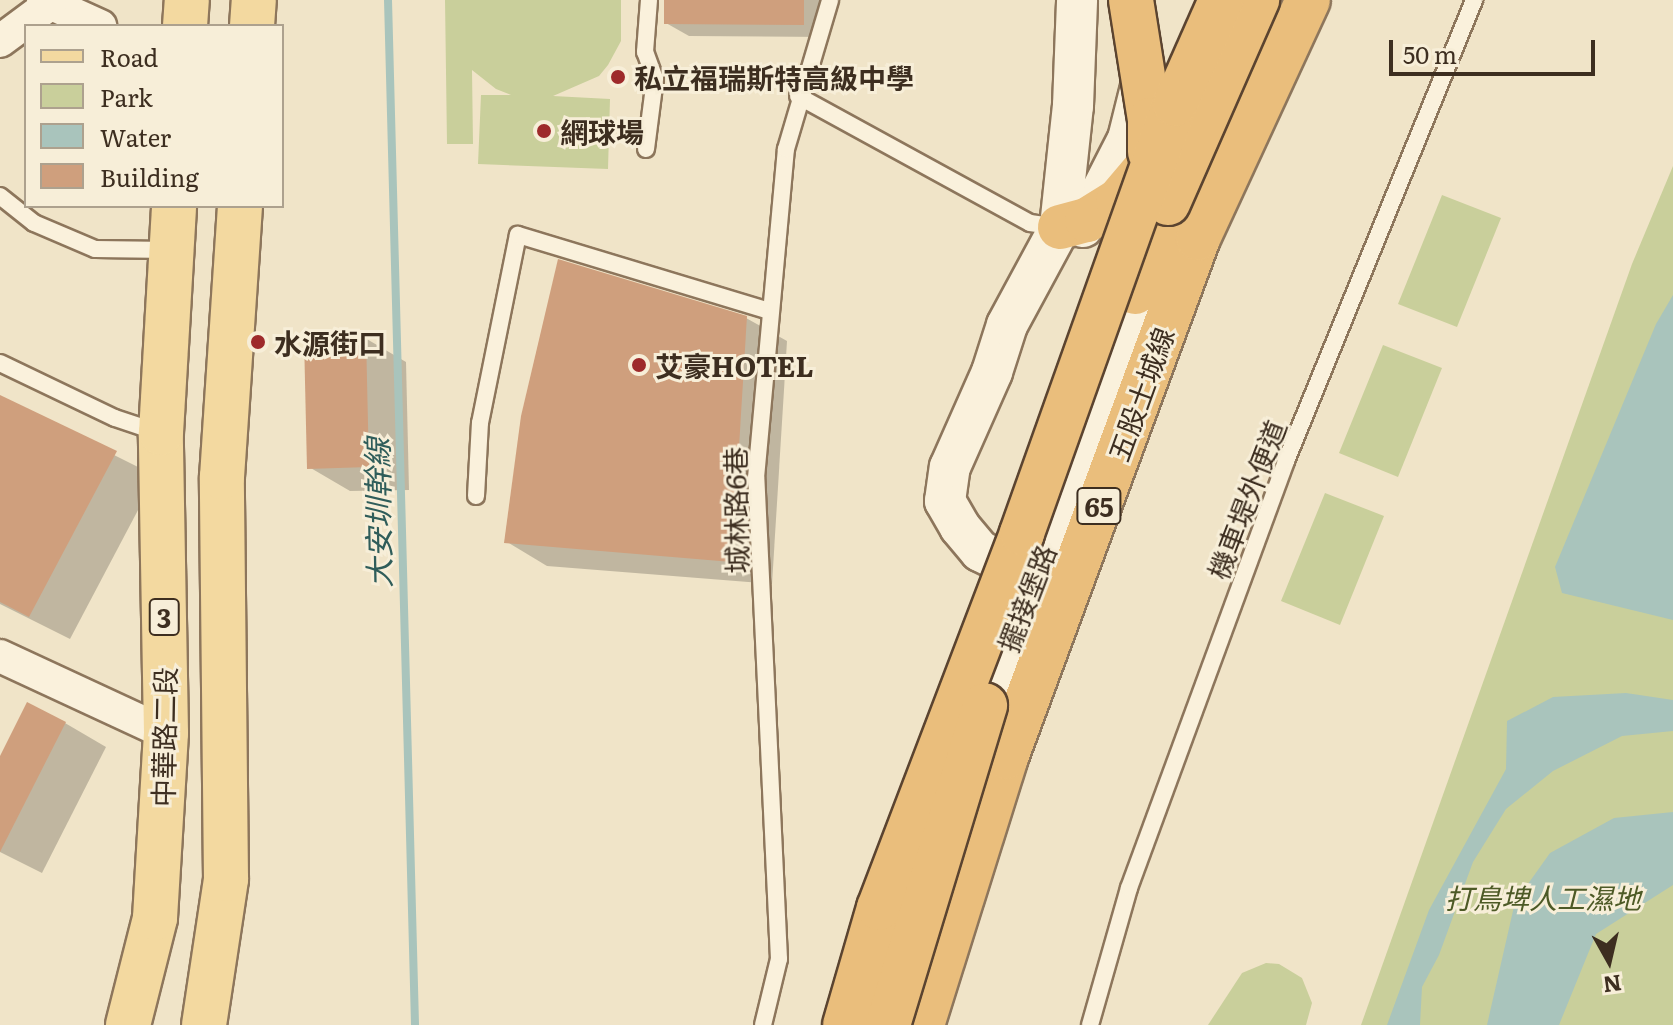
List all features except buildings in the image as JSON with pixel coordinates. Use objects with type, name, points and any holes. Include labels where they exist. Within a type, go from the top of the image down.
[{"type":"highway","points":[[1131,0],[1150,120],[1148,213],[1135,292]]},
{"type":"highway","points":[[1074,223],[1118,201],[1157,154],[1203,0]]},
{"type":"highway","points":[[888,1025],[997,668],[1135,292],[1179,182],[1204,51],[1203,0]]},
{"type":"highway","name":"65","points":[[845,1025],[879,908],[1022,533],[1175,104],[1221,0]]},
{"type":"highway","points":[[1022,533],[1257,0]]},
{"type":"highway","name":"五股土城線","points":[[922,1025],[1006,757],[1192,253],[1308,0]]},
{"type":"main road","points":[[185,24],[187,0]]},
{"type":"main road","points":[[252,24],[254,0]]},
{"type":"main road","name":"中華路二段","points":[[128,1025],[155,918],[166,733],[161,433],[174,208]]},
{"type":"main road","points":[[204,1025],[226,879],[222,477],[240,208]]},
{"type":"street","points":[[1074,223],[1073,106],[1077,0]]},
{"type":"street","points":[[1033,577],[980,551],[960,527],[945,501],[950,467],[992,372],[1026,331],[1074,223],[1128,139],[1150,51],[1152,0]]},
{"type":"street","name":"擺接堡路","points":[[877,1025],[933,851],[1033,577],[1267,0]]},
{"type":"street","points":[[37,24],[70,9]]},
{"type":"street","points":[[0,41],[24,30]]},
{"type":"street","points":[[0,656],[166,733]]},
{"type":"lane","points":[[646,149],[655,79],[645,52],[649,0]]},
{"type":"lane","name":"城林路6巷","points":[[763,1025],[779,959],[756,478],[786,149],[798,96],[830,0]]},
{"type":"lane","name":"機車堤外便道","points":[[1090,1025],[1129,888],[1286,461],[1474,0]]},
{"type":"lane","points":[[798,96],[1030,223],[1074,223]]},
{"type":"lane","points":[[0,196],[34,223],[95,249],[171,250]]},
{"type":"lane","points":[[476,496],[480,423],[518,235],[769,311]]},
{"type":"lane","points":[[0,363],[115,418],[161,433]]},
{"type":"green space","points":[[445,0],[621,0],[621,41],[608,65],[599,76],[553,96],[610,99],[608,169],[478,164],[481,95],[511,95],[496,89],[472,70],[473,144],[447,144]]},
{"type":"green space","name":"打鳥埤人工濕地","points":[[1673,166],[1673,1025],[1361,1025],[1632,264]]},
{"type":"green space","points":[[1442,195],[1501,218],[1457,327],[1398,304]]},
{"type":"green space","points":[[1383,345],[1442,368],[1398,477],[1339,453]]},
{"type":"green space","points":[[1325,493],[1384,516],[1340,625],[1281,601]]},
{"type":"green space","points":[[1266,963],[1279,964],[1302,978],[1312,1003],[1306,1025],[1208,1025],[1242,973]]},
{"type":"water","points":[[1673,295],[1673,620],[1562,593],[1555,567],[1656,324]]},
{"type":"water","points":[[1626,693],[1673,700],[1673,731],[1622,736],[1553,771],[1506,809],[1473,862],[1439,955],[1422,987],[1420,1025],[1387,1025],[1429,910],[1506,769],[1507,721],[1553,697]]},
{"type":"water","points":[[1673,812],[1673,885],[1596,934],[1559,1025],[1487,1025],[1515,902],[1550,853],[1614,818]]},
{"type":"waterway","name":"大安圳幹線","points":[[388,0],[415,1025]]},
{"type":"place","name":"私立福瑞斯特高級中學","points":[[618,77]]},
{"type":"place","name":"網球場","points":[[544,131]]},
{"type":"place","name":"水源街口","points":[[258,342]]},
{"type":"place","name":"艾豪HOTEL","points":[[639,365]]}]
